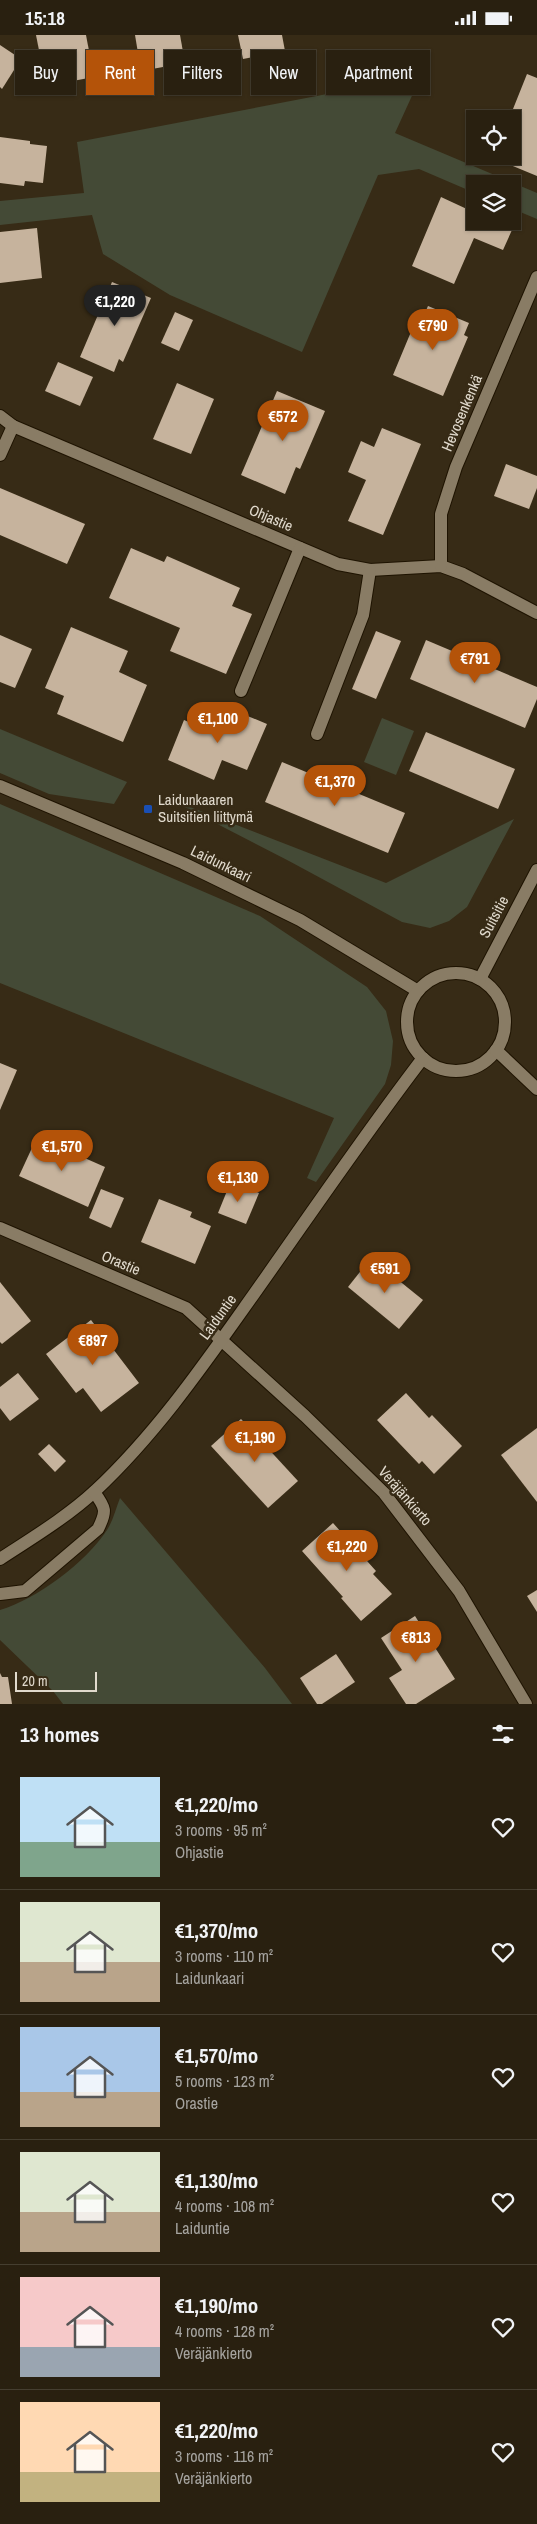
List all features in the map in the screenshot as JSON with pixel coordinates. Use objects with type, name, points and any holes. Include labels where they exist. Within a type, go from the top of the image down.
[{"type":"street","name":"Hevosenkenkä","points":[[441,566],[441,514],[453,477],[537,277]]},
{"type":"street","name":"Ohjastie","points":[[0,416],[13,426],[338,564],[370,570],[441,566],[463,574],[537,613]]},
{"type":"street","points":[[0,455],[13,426]]},
{"type":"street","points":[[241,691],[300,548]]},
{"type":"street","points":[[317,734],[363,615],[370,570]]},
{"type":"street","name":"Laidunkaari","points":[[0,786],[183,863],[300,920],[418,991]]},
{"type":"street","name":"Suitsitie","points":[[480,979],[537,870]]},
{"type":"street","points":[[454,973],[480,979],[493,989],[505,1019],[503,1035],[496,1050],[475,1067],[461,1071],[441,1068],[423,1058],[414,1046],[408,1033],[407,1018],[410,1003],[418,991],[428,981],[454,973]]},
{"type":"street","points":[[496,1050],[537,1089]]},
{"type":"street","name":"Laiduntie","points":[[0,1559],[54,1523],[94,1492],[155,1428],[221,1341],[389,1103],[423,1058]]},
{"type":"street","name":"Orastie","points":[[0,1228],[186,1308],[221,1341]]},
{"type":"street","name":"Veräjänkierto","points":[[221,1341],[305,1416],[384,1493],[459,1591],[526,1704]]},
{"type":"street","points":[[0,1594],[25,1591],[98,1529],[104,1517],[104,1505],[94,1492]]},
{"type":"green space","points":[[326,94],[412,95],[395,133],[466,163],[466,165],[471,165],[494,175],[466,175],[466,189],[419,169],[378,175],[302,352],[170,295],[103,254],[92,215],[0,225],[0,201],[84,193],[77,142]]},
{"type":"green space","points":[[521,186],[537,193],[537,219],[521,212]]},
{"type":"green space","points":[[382,718],[414,731],[396,775],[364,762]]},
{"type":"green space","points":[[0,729],[127,782],[114,804],[49,794],[0,773]]},
{"type":"green space","points":[[167,798],[386,883],[514,819],[467,907],[449,921],[430,928],[402,922]]},
{"type":"green space","points":[[0,804],[260,916],[367,987],[386,1011],[393,1041],[391,1065],[385,1084],[316,1182],[307,1178],[334,1118],[0,983]]},
{"type":"green space","points":[[120,1498],[265,1668],[292,1704],[63,1704],[53,1691],[0,1640],[0,1610],[14,1605],[44,1589],[86,1555],[109,1526]]},
{"type":"building","points":[[36,35],[86,35],[89,50],[86,50],[86,78],[76,80],[76,50],[39,50]]},
{"type":"building","points":[[135,35],[180,35],[183,50],[164,50],[164,67],[154,69],[154,50],[138,50]]},
{"type":"building","points":[[238,35],[282,35],[285,50],[251,50],[251,57],[243,59]]},
{"type":"building","points":[[0,45],[15,55],[15,68],[2,89],[0,87]]},
{"type":"building","points":[[527,74],[537,78],[537,176],[511,165],[521,165],[521,110],[513,110]]},
{"type":"building","points":[[0,137],[30,141],[30,144],[47,146],[43,183],[25,181],[24,186],[0,183]]},
{"type":"building","points":[[441,197],[466,209],[466,230],[512,230],[503,250],[474,238],[454,284],[412,266]]},
{"type":"building","points":[[37,228],[42,278],[0,283],[0,232]]},
{"type":"building","points":[[112,282],[151,298],[123,362],[119,359],[114,372],[80,357]]},
{"type":"building","points":[[428,306],[469,323],[464,335],[468,337],[443,396],[393,375],[418,315],[423,317]]},
{"type":"building","points":[[175,312],[193,320],[179,351],[161,343]]},
{"type":"building","points":[[58,362],[93,377],[80,406],[45,391]]},
{"type":"building","points":[[177,383],[214,399],[191,454],[153,439]]},
{"type":"building","points":[[277,391],[325,411],[300,469],[296,467],[285,494],[241,475]]},
{"type":"building","points":[[382,428],[421,444],[383,535],[348,521],[366,480],[348,472],[361,441],[374,447]]},
{"type":"building","points":[[506,464],[537,476],[537,488],[529,509],[494,496]]},
{"type":"building","points":[[0,488],[85,524],[67,564],[0,535]]},
{"type":"building","points":[[131,548],[164,562],[167,556],[240,588],[232,606],[252,614],[226,674],[170,651],[180,628],[109,598]]},
{"type":"building","points":[[71,627],[128,651],[119,672],[147,685],[123,742],[57,714],[64,696],[45,688]]},
{"type":"building","points":[[376,631],[401,641],[376,699],[352,689]]},
{"type":"building","points":[[0,635],[32,649],[15,688],[0,682]]},
{"type":"building","points":[[426,640],[537,687],[537,699],[525,728],[410,679]]},
{"type":"building","points":[[226,707],[267,724],[247,770],[222,760],[214,780],[168,760],[184,720],[215,733]]},
{"type":"building","points":[[426,732],[515,769],[498,809],[409,771]]},
{"type":"building","points":[[282,762],[405,813],[388,853],[265,802]]},
{"type":"building","points":[[0,1063],[17,1070],[0,1110]]},
{"type":"building","points":[[37,1137],[105,1167],[88,1207],[19,1176]]},
{"type":"building","points":[[231,1181],[259,1193],[246,1224],[218,1213]]},
{"type":"building","points":[[101,1189],[124,1198],[111,1228],[89,1218]]},
{"type":"building","points":[[159,1199],[192,1212],[190,1217],[211,1226],[195,1264],[141,1242]]},
{"type":"building","points":[[371,1258],[423,1300],[399,1329],[348,1287]]},
{"type":"building","points":[[0,1282],[31,1321],[2,1344],[0,1342]]},
{"type":"building","points":[[91,1320],[139,1383],[101,1412],[83,1388],[76,1393],[46,1354]]},
{"type":"building","points":[[18,1373],[39,1399],[10,1421],[0,1408],[0,1387]]},
{"type":"building","points":[[406,1393],[429,1418],[432,1415],[462,1446],[434,1474],[422,1461],[419,1464],[377,1420]]},
{"type":"building","points":[[241,1419],[298,1481],[268,1508],[211,1446]]},
{"type":"building","points":[[537,1428],[537,1502],[501,1455]]},
{"type":"building","points":[[49,1444],[66,1461],[55,1472],[38,1454]]},
{"type":"building","points":[[333,1523],[376,1571],[373,1574],[392,1594],[361,1621],[341,1598],[343,1597],[302,1551]]},
{"type":"building","points":[[537,1590],[537,1612],[527,1596]]},
{"type":"building","points":[[415,1616],[455,1679],[416,1704],[406,1704],[389,1678],[402,1670],[381,1638]]},
{"type":"building","points":[[336,1654],[355,1682],[322,1704],[317,1704],[300,1678]]},
{"type":"building","points":[[0,1673],[2,1677],[8,1677],[12,1704],[0,1704]]},
{"type":"place","name":"Laidunkaaren Suitsitien liittymä","points":[[148,809]]}]
